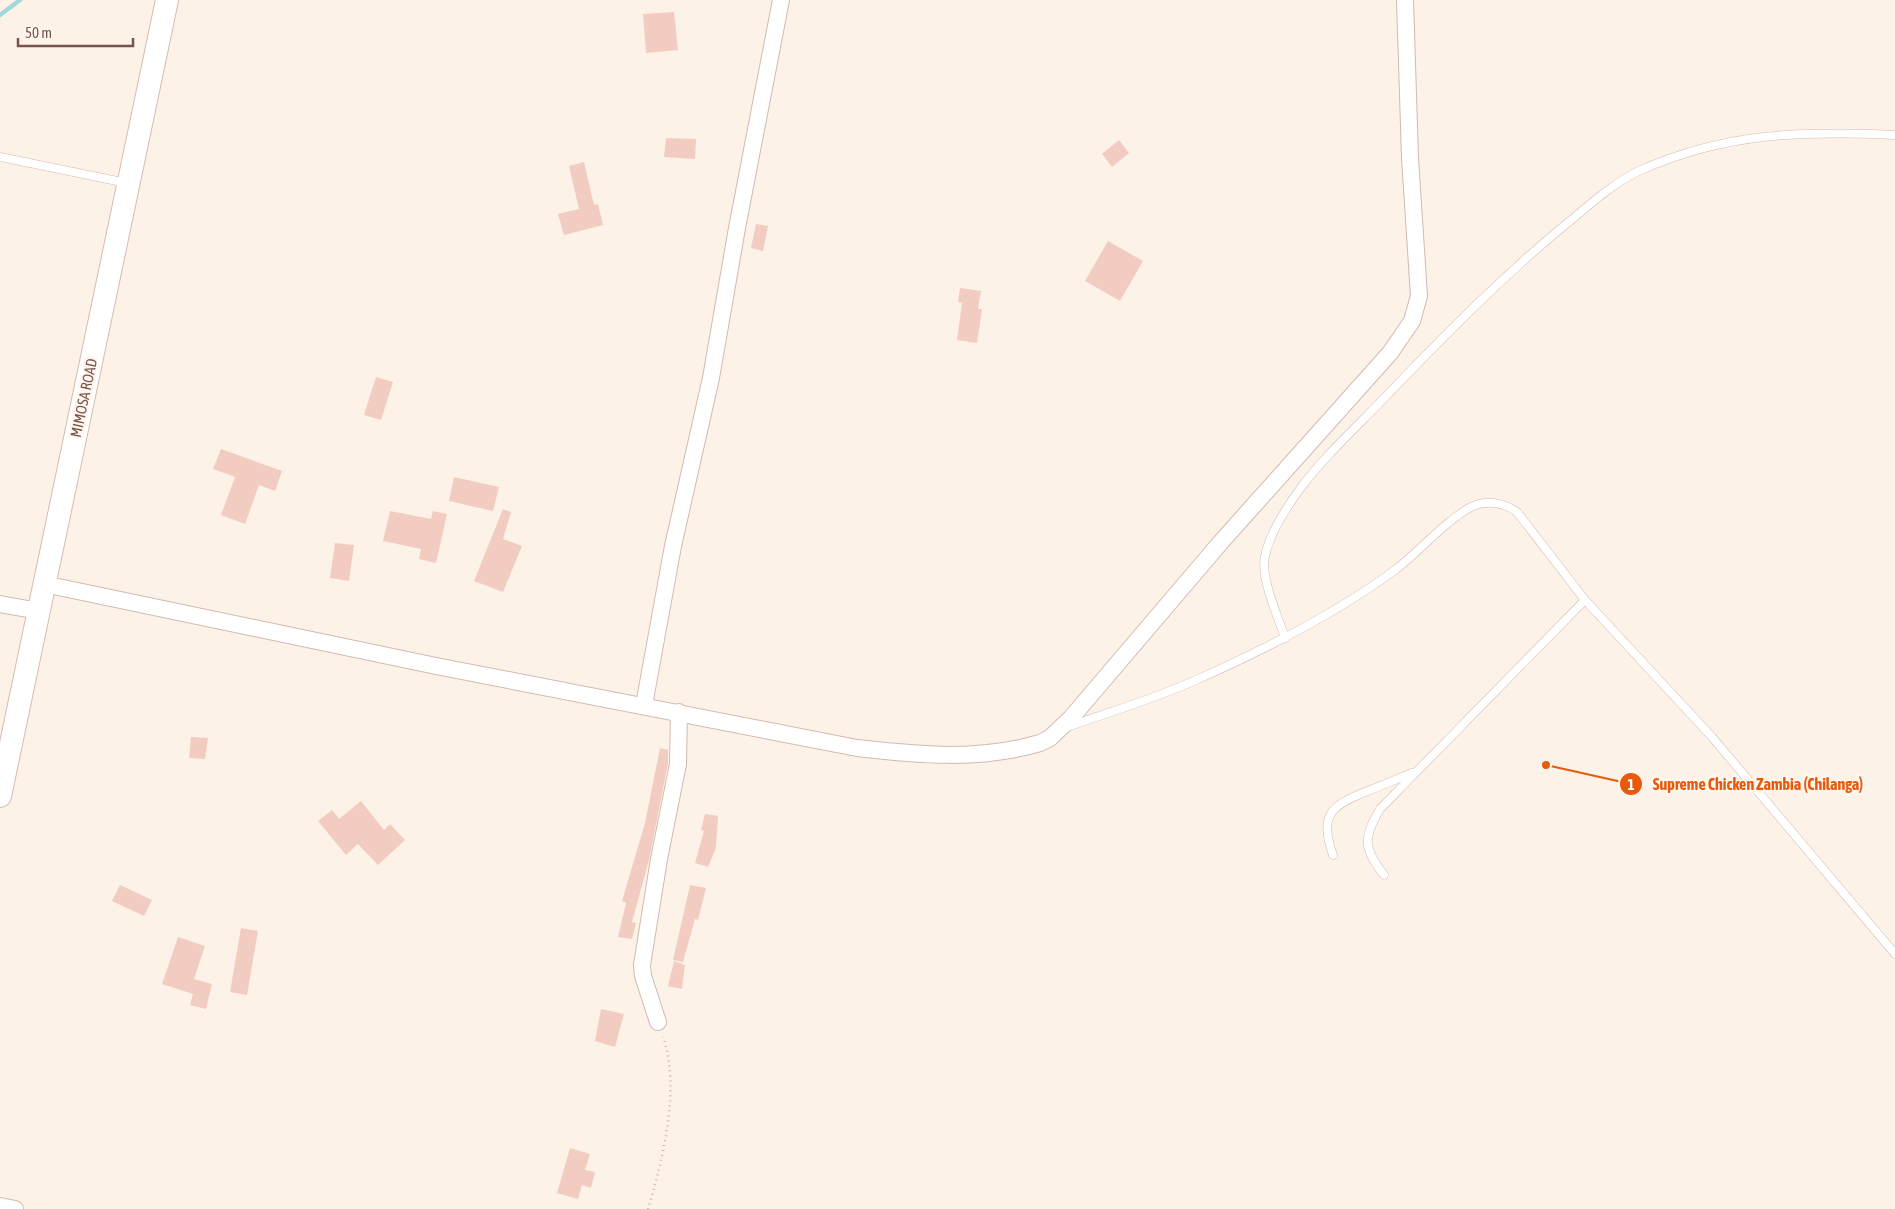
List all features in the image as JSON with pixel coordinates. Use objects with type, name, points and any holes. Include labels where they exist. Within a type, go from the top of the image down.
[{"type":"street","name":"MIMOSA ROAD","points":[[0,796],[129,183],[165,0]]},
{"type":"street","points":[[644,705],[658,622],[711,378],[737,228],[781,0]]},
{"type":"street","points":[[44,584],[436,666],[857,748],[915,755],[964,756],[1026,747],[1040,743],[1058,730],[1220,542],[1390,353],[1412,321],[1419,296],[1410,158],[1405,0]]},
{"type":"street","points":[[0,604],[39,611]]},
{"type":"street","points":[[658,1022],[643,976],[642,965],[678,764],[679,712]]},
{"type":"street","points":[[0,1206],[15,1209]]},
{"type":"lane","points":[[1285,638],[1264,569],[1265,555],[1270,540],[1287,508],[1302,487],[1454,327],[1551,236],[1614,185],[1640,170],[1709,146],[1752,137],[1792,134],[1895,135]]},
{"type":"lane","points":[[0,156],[129,183]]},
{"type":"lane","points":[[1058,730],[1194,681],[1285,638],[1342,606],[1395,570],[1472,506],[1494,502],[1506,504],[1517,512],[1585,600],[1712,737],[1895,954]]},
{"type":"lane","points":[[1384,875],[1370,857],[1367,846],[1368,829],[1380,809],[1585,600]]},
{"type":"lane","points":[[1333,855],[1326,837],[1328,820],[1336,805],[1415,772]]},
{"type":"path","points":[[648,1209],[664,1138],[671,1094],[670,1060],[658,1022]]},
{"type":"building","points":[[674,12],[678,50],[646,53],[643,14]]},
{"type":"building","points":[[666,138],[696,139],[695,159],[664,157]]},
{"type":"building","points":[[1119,140],[1129,153],[1112,167],[1102,154]]},
{"type":"building","points":[[584,162],[594,205],[598,204],[603,225],[564,235],[558,214],[579,209],[569,166]]},
{"type":"building","points":[[756,224],[768,226],[763,251],[751,248]]},
{"type":"building","points":[[1108,241],[1143,261],[1120,301],[1085,281]]},
{"type":"building","points":[[960,288],[981,291],[978,309],[982,309],[977,343],[957,340],[962,303],[958,302]]},
{"type":"building","points":[[376,377],[393,382],[381,420],[364,415]]},
{"type":"building","points":[[221,449],[282,471],[275,491],[259,485],[245,524],[221,515],[235,477],[213,469]]},
{"type":"building","points":[[454,477],[499,487],[493,511],[449,501]]},
{"type":"building","points":[[503,509],[511,512],[503,539],[522,546],[503,592],[474,581]]},
{"type":"building","points":[[390,511],[431,519],[433,511],[447,514],[436,563],[419,559],[421,549],[383,541]]},
{"type":"building","points":[[335,543],[354,545],[349,581],[330,578]]},
{"type":"building","points":[[191,737],[208,738],[205,759],[189,758]]},
{"type":"building","points":[[660,748],[668,750],[668,763],[649,860],[632,922],[636,923],[632,939],[618,937],[626,903],[622,901],[645,823]]},
{"type":"building","points":[[361,801],[384,830],[390,824],[405,840],[378,865],[358,844],[346,855],[318,821],[332,810],[339,819]]},
{"type":"building","points":[[705,814],[718,816],[716,848],[708,867],[695,863],[704,831],[701,830]]},
{"type":"building","points":[[120,885],[152,900],[144,916],[112,901]]},
{"type":"building","points":[[690,885],[706,888],[698,920],[695,919],[683,962],[673,960]]},
{"type":"building","points":[[241,928],[258,931],[247,995],[230,992]]},
{"type":"building","points":[[178,937],[205,946],[194,979],[212,984],[206,1009],[190,1005],[193,994],[162,984]]},
{"type":"building","points":[[674,961],[685,965],[682,989],[668,986]]},
{"type":"building","points":[[601,1009],[624,1014],[615,1047],[595,1041]]},
{"type":"building","points":[[570,1148],[590,1154],[585,1170],[595,1172],[591,1188],[582,1185],[578,1199],[557,1193]]},
{"type":"waterway","points":[[0,15],[20,0]]},
{"type":"place","name":"Supreme Chicken Zambia (Chilanga)","points":[[1546,765]]}]
